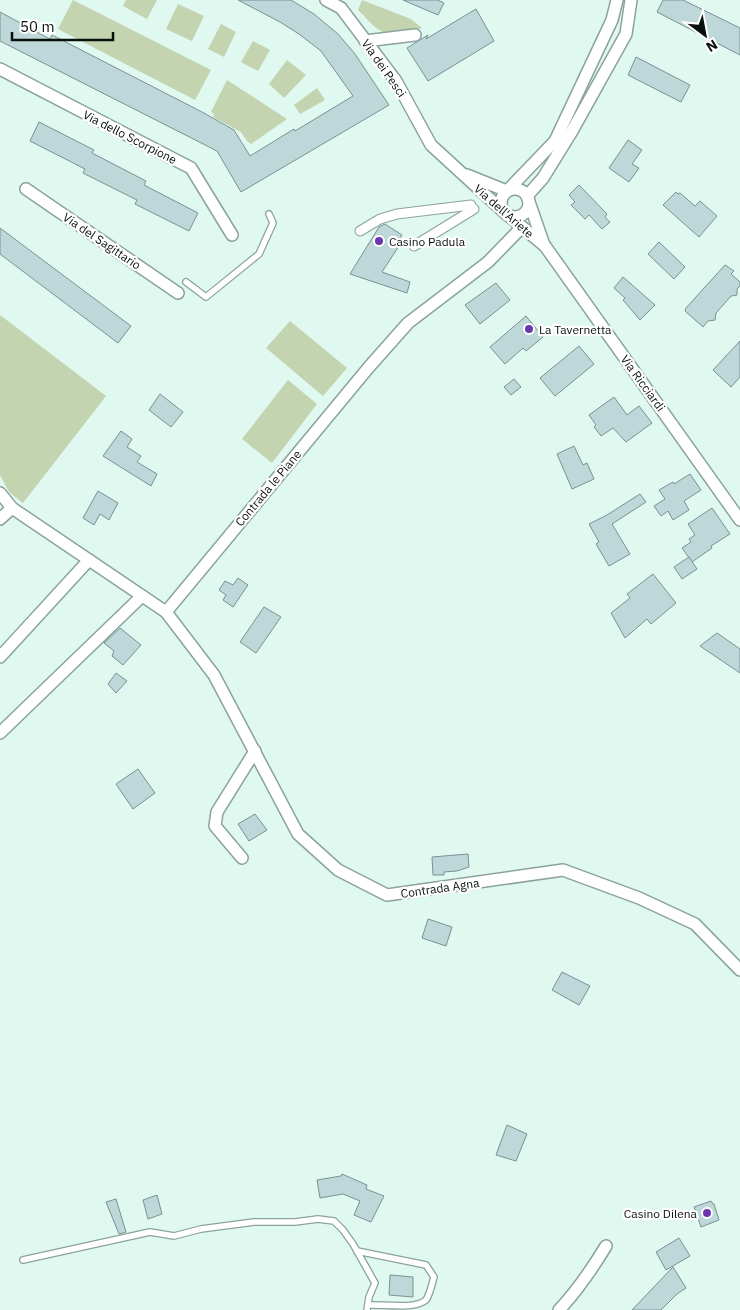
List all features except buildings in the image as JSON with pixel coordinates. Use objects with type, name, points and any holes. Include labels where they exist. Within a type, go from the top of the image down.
[{"type":"street","name":"Via dei Pesci","points":[[326,0],[341,8],[396,81],[431,145],[460,172]]},
{"type":"street","name":"Via dell'Ariete","points":[[460,172],[507,191],[555,141],[612,20],[617,0]]},
{"type":"street","points":[[527,196],[543,178],[572,131],[626,34],[631,0]]},
{"type":"street","points":[[365,40],[415,35]]},
{"type":"street","name":"Via dello Scorpione","points":[[0,69],[191,168],[232,235]]},
{"type":"street","name":"Via dell'Ariete","points":[[460,172],[545,246]]},
{"type":"street","name":"Via del Sagittario","points":[[26,189],[178,293]]},
{"type":"street","points":[[518,190],[527,196],[529,207],[522,216],[512,218],[503,211],[501,200],[507,191],[518,190]]},
{"type":"street","name":"Via dell'Ariete","points":[[527,196],[545,246]]},
{"type":"street","points":[[360,231],[380,218],[397,214],[472,207],[414,246]]},
{"type":"street","name":"Contrada le Piane","points":[[166,612],[369,367],[408,323],[488,262],[522,227]]},
{"type":"street","name":"Via Ricciardi","points":[[545,246],[740,520]]},
{"type":"street","points":[[0,493],[12,508],[166,612]]},
{"type":"street","points":[[0,519],[12,508]]},
{"type":"street","points":[[0,656],[89,560]]},
{"type":"street","points":[[0,733],[142,596]]},
{"type":"street","name":"Contrada Agna","points":[[166,612],[214,675],[298,834],[338,870],[387,895],[564,870],[639,898],[695,924],[740,970]]},
{"type":"street","points":[[242,858],[215,826],[217,812],[255,751]]},
{"type":"street","points":[[559,1310],[589,1273],[606,1246]]},
{"type":"lane","points":[[186,282],[206,297],[259,254],[273,223],[268,214]]},
{"type":"lane","points":[[24,1260],[150,1232],[174,1236],[201,1229],[246,1223],[295,1222],[318,1219],[334,1221],[343,1230],[357,1251],[375,1283],[368,1297],[368,1307],[411,1307],[421,1304],[427,1298],[434,1278],[426,1265],[357,1251]]},
{"type":"green space","points":[[73,0],[211,70],[195,100],[58,29]]},
{"type":"green space","points":[[126,0],[157,0],[147,19],[123,6]]},
{"type":"green space","points":[[362,0],[411,19],[422,28],[400,33],[383,32],[373,26],[358,10]]},
{"type":"green space","points":[[178,4],[204,16],[192,41],[166,29]]},
{"type":"green space","points":[[221,24],[236,32],[224,57],[208,49]]},
{"type":"green space","points":[[253,41],[270,50],[258,71],[241,62]]},
{"type":"green space","points":[[287,60],[306,75],[284,98],[269,84]]},
{"type":"green space","points":[[227,80],[287,119],[251,144],[241,132],[213,117],[214,114],[211,112]]},
{"type":"green space","points":[[317,88],[325,100],[300,114],[294,105]]},
{"type":"green space","points":[[0,315],[106,396],[23,503],[9,492],[0,475]]},
{"type":"green space","points":[[290,321],[347,368],[323,396],[266,348]]},
{"type":"green space","points":[[288,380],[317,404],[272,463],[242,439]]},
{"type":"place","name":"Casino Padula","points":[[379,241]]},
{"type":"place","name":"La Tavernetta","points":[[529,329]]},
{"type":"place","name":"Casino Dilena","points":[[707,1213]]}]
